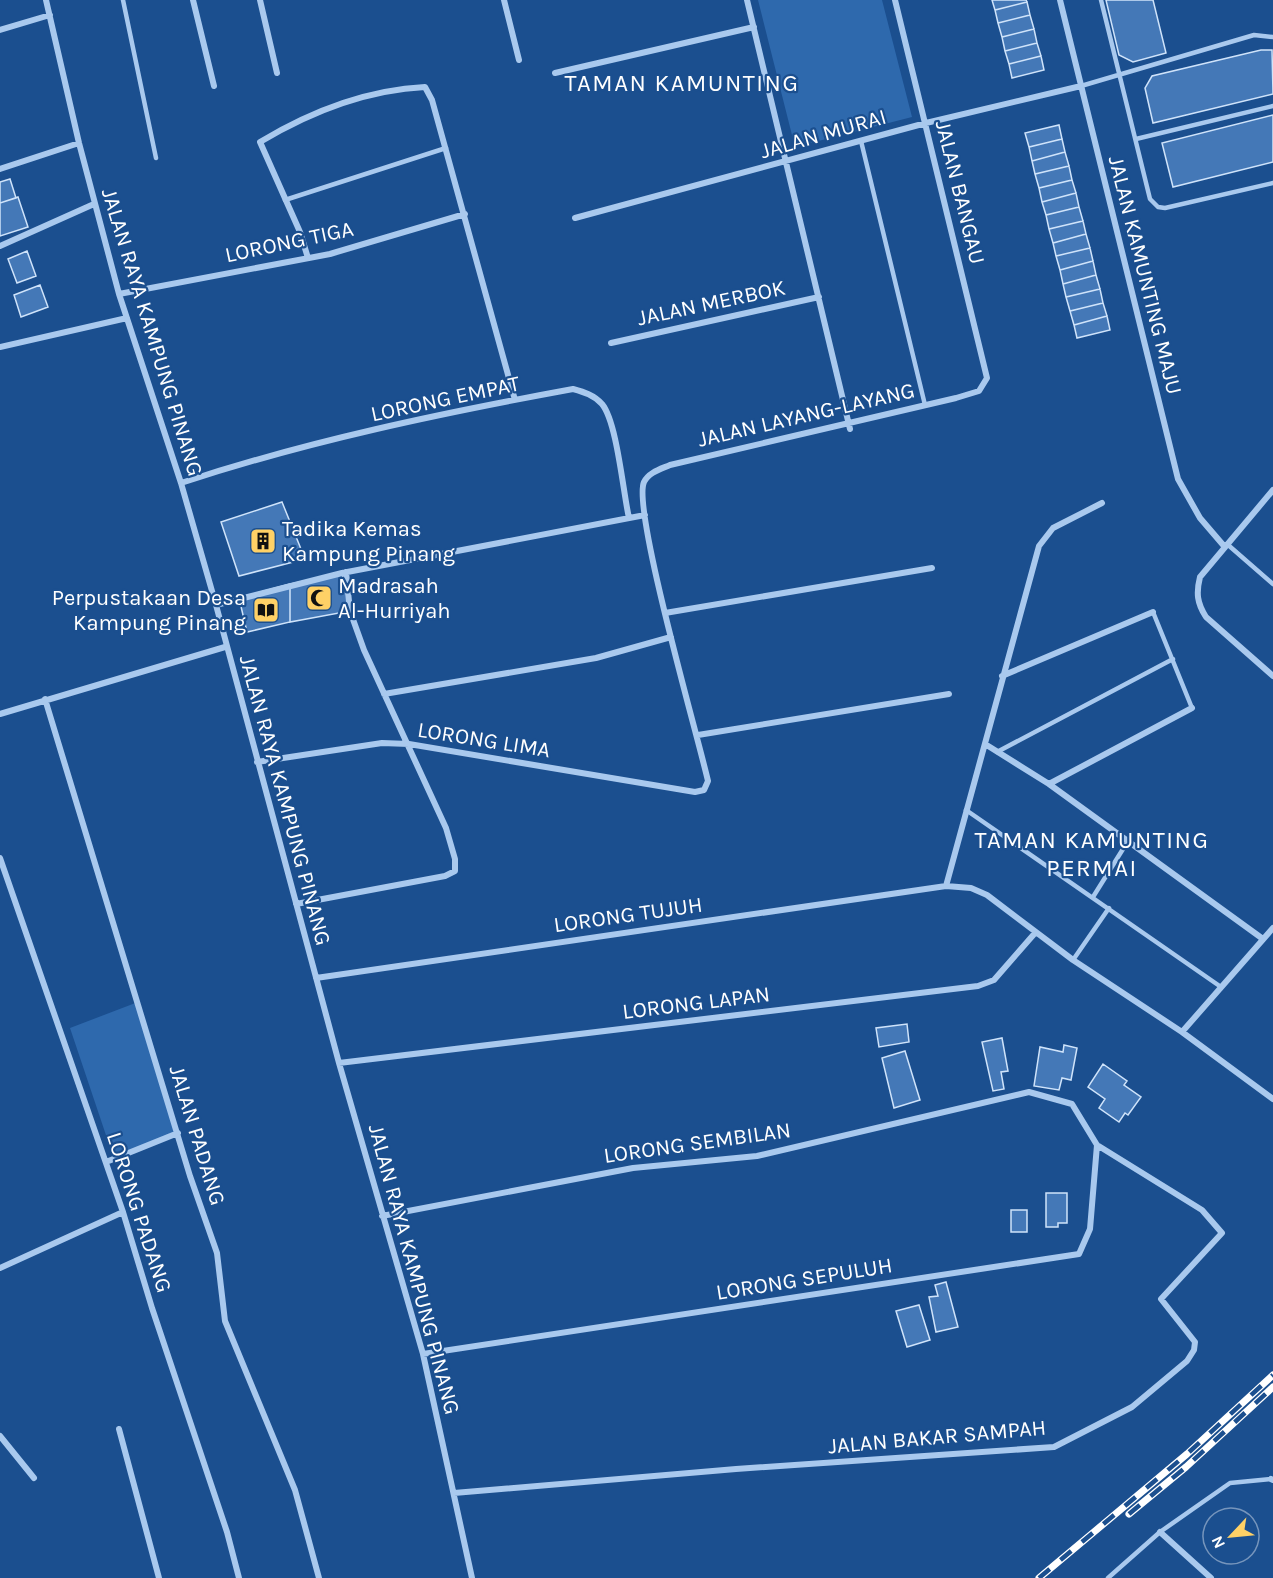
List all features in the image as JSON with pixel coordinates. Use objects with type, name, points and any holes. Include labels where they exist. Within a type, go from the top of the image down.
[{"type":"street","name":"JALAN RAYA KAMPUNG PINANG","points":[[46,0],[94,204],[119,294],[181,483],[216,605],[225,647],[339,1063],[423,1354],[472,1578]]},
{"type":"street","points":[[193,0],[214,86]]},
{"type":"street","points":[[260,0],[277,73]]},
{"type":"street","points":[[504,0],[519,60]]},
{"type":"street","points":[[747,0],[849,425]]},
{"type":"street","name":"JALAN BANGAU","points":[[895,0],[987,378],[979,391]]},
{"type":"street","name":"JALAN KAMUNTING MAJU","points":[[1060,0],[1178,479],[1200,518],[1226,545]]},
{"type":"street","points":[[0,30],[50,15]]},
{"type":"street","points":[[555,73],[754,27]]},
{"type":"street","points":[[308,258],[260,142],[328,108],[367,95],[399,88],[425,87],[432,100],[465,214],[515,400]]},
{"type":"street","name":"JALAN MURAI","points":[[575,218],[926,123],[1081,87]]},
{"type":"street","points":[[0,169],[79,143]]},
{"type":"street","points":[[0,246],[94,204]]},
{"type":"street","name":"LORONG TIGA","points":[[119,294],[330,254],[465,214]]},
{"type":"street","name":"JALAN MERBOK","points":[[611,343],[819,297]]},
{"type":"street","points":[[0,347],[127,318]]},
{"type":"street","name":"LORONG EMPAT","points":[[181,483],[233,466],[515,400],[573,389],[588,392],[602,404],[610,419],[629,518]]},
{"type":"street","name":"JALAN LAYANG-LAYANG","points":[[645,515],[642,492],[645,481],[653,472],[670,465],[849,425],[979,391]]},
{"type":"street","points":[[1273,491],[1200,577],[1196,591],[1199,606],[1206,617],[1273,676]]},
{"type":"street","points":[[946,886],[1039,546],[1053,528],[1102,503]]},
{"type":"street","points":[[216,605],[346,572],[645,515],[665,613],[698,735],[950,694]]},
{"type":"street","points":[[665,613],[932,568]]},
{"type":"street","points":[[296,904],[445,876],[455,871],[455,859],[446,828],[384,694],[350,611],[346,572]]},
{"type":"street","points":[[1002,676],[1153,612]]},
{"type":"street","points":[[384,694],[596,658],[671,637]]},
{"type":"street","points":[[0,714],[225,647]]},
{"type":"street","name":"JALAN PADANG","points":[[45,699],[217,1253],[225,1321],[295,1490],[319,1578]]},
{"type":"street","points":[[1049,784],[1192,708]]},
{"type":"street","name":"LORONG LIMA","points":[[257,762],[382,743],[409,744],[695,792],[704,790],[708,781],[698,735]]},
{"type":"street","points":[[985,744],[1049,784],[1263,939]]},
{"type":"street","name":"LORONG PADANG","points":[[0,858],[123,1212],[152,1308],[227,1532],[239,1578]]},
{"type":"street","name":"LORONG TUJUH","points":[[316,978],[946,886],[971,888],[987,895],[1035,933],[1182,1032],[1273,1099]]},
{"type":"street","points":[[1182,1032],[1273,928]]},
{"type":"street","name":"LORONG LAPAN","points":[[339,1063],[978,986],[994,980],[1035,933]]},
{"type":"street","name":"LORONG SEMBILAN","points":[[382,1216],[633,1168],[757,1156],[1029,1092],[1072,1104],[1098,1144]]},
{"type":"street","points":[[106,1162],[178,1133]]},
{"type":"street","name":"LORONG SEPULUH","points":[[423,1354],[1079,1254],[1090,1229],[1098,1144]]},
{"type":"street","name":"JALAN BAKAR SAMPAH","points":[[454,1493],[736,1469],[1019,1451],[1054,1447],[1094,1428],[1132,1407],[1187,1361],[1194,1350],[1195,1342],[1161,1299],[1222,1233],[1202,1210],[1098,1144]]},
{"type":"street","points":[[0,1268],[123,1212]]},
{"type":"street","points":[[119,1429],[159,1578]]},
{"type":"street","points":[[0,1436],[34,1478]]},
{"type":"street","points":[[1160,1532],[1211,1578]]},
{"type":"lane","points":[[123,0],[156,158]]},
{"type":"lane","points":[[1101,0],[1150,199],[1158,207],[1165,208],[1273,183]]},
{"type":"lane","points":[[1081,87],[1254,35],[1273,37]]},
{"type":"lane","points":[[1136,139],[1273,106]]},
{"type":"lane","points":[[861,141],[925,405]]},
{"type":"lane","points":[[285,200],[446,148]]},
{"type":"lane","points":[[1226,545],[1273,584]]},
{"type":"lane","points":[[1153,612],[1192,708]]},
{"type":"lane","points":[[997,752],[1173,659]]},
{"type":"lane","points":[[966,810],[1221,987]]},
{"type":"lane","points":[[1093,897],[1128,841]]},
{"type":"lane","points":[[1073,960],[1108,908]]},
{"type":"lane","points":[[1108,1578],[1160,1532],[1230,1483],[1272,1479]]},
{"type":"shaded area","points":[[758,0],[882,0],[912,117],[795,147]]},
{"type":"shaded area","points":[[138,1002],[178,1133],[114,1159],[70,1028]]},
{"type":"building","points":[[992,0],[1026,0],[1027,2],[995,10]]},
{"type":"building","points":[[1106,0],[1153,0],[1166,53],[1133,62],[1119,55]]},
{"type":"building","points":[[1027,2],[1030,15],[998,23],[995,10]]},
{"type":"building","points":[[1030,15],[1034,29],[1002,37],[998,23]]},
{"type":"building","points":[[1034,29],[1037,43],[1005,51],[1002,37]]},
{"type":"building","points":[[1037,43],[1041,56],[1009,64],[1005,51]]},
{"type":"building","points":[[1261,50],[1272,50],[1273,94],[1153,123],[1145,88],[1152,76]]},
{"type":"building","points":[[1041,56],[1044,70],[1012,78],[1009,64]]},
{"type":"building","points":[[1273,115],[1273,162],[1173,187],[1162,143]]},
{"type":"building","points":[[1059,125],[1062,139],[1029,147],[1025,133]]},
{"type":"building","points":[[1062,139],[1065,152],[1032,161],[1029,147]]},
{"type":"building","points":[[1065,152],[1069,166],[1035,174],[1032,161]]},
{"type":"building","points":[[1069,166],[1072,180],[1039,188],[1035,174]]},
{"type":"building","points":[[10,179],[16,198],[0,203],[0,182]]},
{"type":"building","points":[[1072,180],[1076,193],[1042,202],[1039,188]]},
{"type":"building","points":[[1076,193],[1079,207],[1046,215],[1042,202]]},
{"type":"building","points":[[18,197],[28,227],[0,236],[0,203]]},
{"type":"building","points":[[1079,207],[1083,221],[1049,229],[1046,215]]},
{"type":"building","points":[[1083,221],[1086,234],[1053,243],[1049,229]]},
{"type":"building","points":[[1086,234],[1090,248],[1056,256],[1053,243]]},
{"type":"building","points":[[1090,248],[1093,261],[1060,270],[1056,256]]},
{"type":"building","points":[[27,251],[36,276],[17,283],[8,259]]},
{"type":"building","points":[[1093,261],[1096,275],[1063,284],[1060,270]]},
{"type":"building","points":[[1096,275],[1100,289],[1066,297],[1063,284]]},
{"type":"building","points":[[40,285],[48,307],[21,317],[14,295]]},
{"type":"building","points":[[1100,289],[1103,303],[1070,311],[1066,297]]},
{"type":"building","points":[[1103,303],[1107,316],[1074,325],[1070,311]]},
{"type":"building","points":[[1107,316],[1110,330],[1077,338],[1074,325]]},
{"type":"building","name":"Tadika Kemas Kampung Pinang","points":[[282,502],[305,559],[239,576],[221,522]]},
{"type":"building","name":"Madrasah Al-Hurriyah","points":[[342,573],[350,611],[290,622],[290,584]]},
{"type":"building","name":"Perpustakaan Desa Kampung Pinang","points":[[290,584],[290,622],[247,632],[239,598]]},
{"type":"building","points":[[907,1024],[909,1042],[879,1047],[876,1028]]},
{"type":"building","points":[[1002,1038],[1008,1071],[1001,1072],[1004,1089],[993,1091],[982,1042]]},
{"type":"building","points":[[1064,1045],[1077,1048],[1071,1080],[1062,1078],[1059,1090],[1034,1086],[1040,1047],[1063,1052]]},
{"type":"building","points":[[905,1051],[920,1100],[894,1108],[882,1058]]},
{"type":"building","points":[[1103,1064],[1127,1081],[1124,1085],[1141,1097],[1128,1115],[1125,1113],[1119,1122],[1099,1108],[1105,1099],[1088,1087]]},
{"type":"building","points":[[1046,1193],[1067,1193],[1067,1223],[1058,1223],[1058,1227],[1046,1227]]},
{"type":"building","points":[[1011,1210],[1027,1210],[1027,1232],[1011,1232]]},
{"type":"building","points":[[946,1282],[958,1327],[936,1332],[929,1297],[938,1296],[935,1285]]},
{"type":"building","points":[[919,1305],[930,1340],[907,1347],[896,1311]]},
{"type":"railway","points":[[1039,1578],[1187,1454],[1273,1375]]},
{"type":"railway","points":[[1129,1514],[1186,1467],[1273,1387]]},
{"type":"place","name":"Tadika Kemas Kampung Pinang","points":[[263,541]]},
{"type":"place","name":"Madrasah Al-Hurriyah","points":[[319,598]]},
{"type":"place","name":"Perpustakaan Desa Kampung Pinang","points":[[266,610]]},
{"type":"district","name":"TAMAN KAMUNTING","points":[[682,83]]},
{"type":"district","name":"TAMAN KAMUNTING PERMAI","points":[[1092,854]]}]
